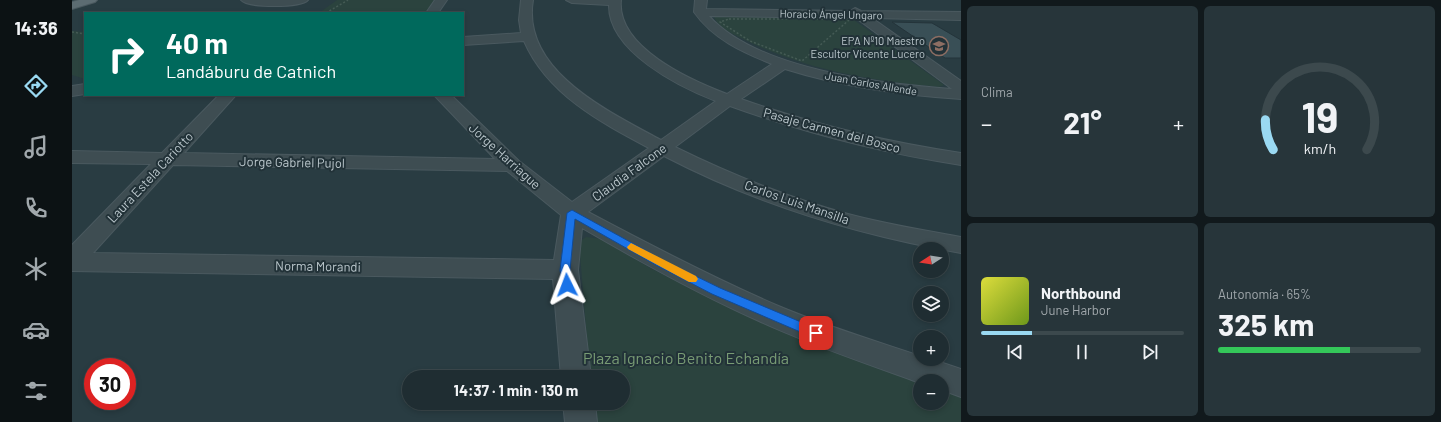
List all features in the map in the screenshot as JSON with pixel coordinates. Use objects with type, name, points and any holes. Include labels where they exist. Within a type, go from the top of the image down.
[{"type":"main road","points":[[72,5],[82,0]]},
{"type":"main road","points":[[72,5],[92,0]]},
{"type":"street","points":[[247,0],[278,3],[302,0]]},
{"type":"street","points":[[433,12],[441,0]]},
{"type":"street","name":"Carlos Luis Mansilla","points":[[527,0],[524,15],[528,37],[541,60],[562,85],[602,115],[662,148],[726,177],[814,211],[875,228],[961,245]]},
{"type":"street","points":[[572,0],[615,1]]},
{"type":"street","points":[[838,0],[961,88]]},
{"type":"street","name":"Pasaje Carmen del Bosco","points":[[615,1],[614,15],[620,28],[635,46],[669,72],[689,83],[728,100],[796,123],[866,142],[921,154],[961,159]]},
{"type":"street","name":"Horacio Ángel Ungaro","points":[[700,3],[858,15],[961,16]]},
{"type":"street","name":"Juan Carlos Allende","points":[[700,3],[708,24],[726,38],[782,64],[841,80],[879,87],[920,92],[961,94]]},
{"type":"street","points":[[464,41],[528,37]]},
{"type":"street","name":"Claudia Falcone","points":[[572,213],[728,100],[782,64]]},
{"type":"street","points":[[72,91],[84,89]]},
{"type":"street","name":"Laura Estela Cariotto","points":[[72,261],[227,96]]},
{"type":"street","name":"Jorge Harriague","points":[[443,96],[512,165],[572,213],[660,262],[716,291],[829,338],[961,382]]},
{"type":"street","name":"Jorge Gabriel Pujol","points":[[72,157],[167,160],[512,165]]},
{"type":"street","points":[[572,213],[565,270],[575,370]]},
{"type":"street","name":"Norma Morandi","points":[[72,261],[565,270]]},
{"type":"street","points":[[580,410],[581,422]]},
{"type":"path","points":[[328,12],[348,0]]},
{"type":"path","points":[[729,19],[850,20],[802,62],[750,41],[720,22],[729,19]]},
{"type":"path","points":[[72,32],[84,34]]},
{"type":"green space","points":[[337,0],[434,0],[427,12],[320,12]]},
{"type":"green space","points":[[714,16],[848,18],[854,20],[944,85],[939,87],[887,81],[836,72],[811,65],[763,48],[728,31],[715,20]]},
{"type":"green space","points":[[72,31],[84,32],[84,79],[72,75]]},
{"type":"green space","name":"Plaza Ignacio Benito Echandía","points":[[586,237],[601,239],[652,269],[731,307],[913,378],[913,410],[949,410],[949,389],[961,393],[961,422],[594,422],[593,410],[630,410],[630,370],[589,370],[579,242]]},
{"type":"building","name":"EPA Nº10 Maestro Escultor Vicente Lucero","points":[[892,22],[932,23],[961,40],[961,58],[945,58]]},
{"type":"slow traffic","points":[[631,247],[693,279]]},
{"type":"place","name":"EPA Nº10 Maestro Escultor Vicente Lucero","points":[[939,46]]},
{"type":"route","points":[[567,285],[565,270],[572,213],[716,291],[816,333]]}]
